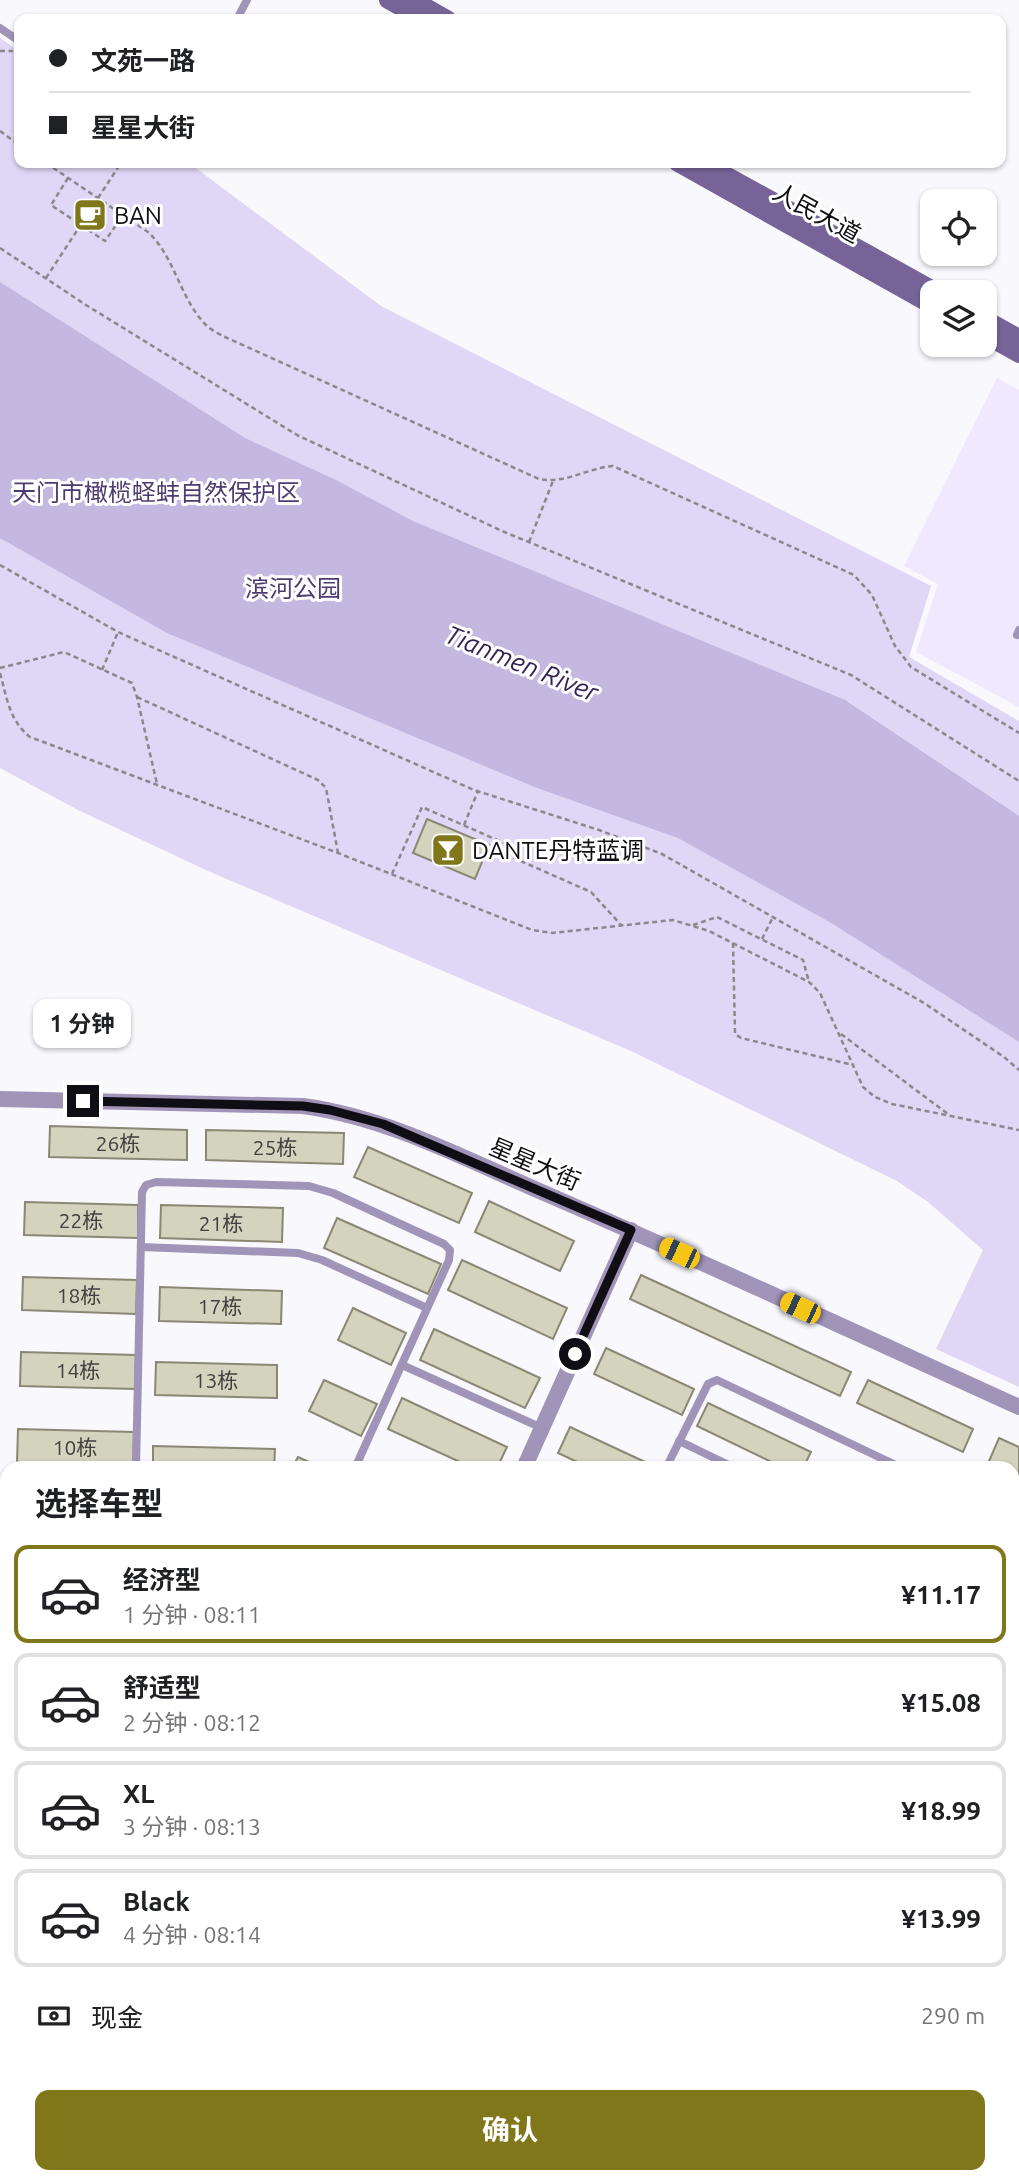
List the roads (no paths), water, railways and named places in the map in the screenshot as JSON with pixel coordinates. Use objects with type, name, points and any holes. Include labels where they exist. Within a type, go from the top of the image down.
[{"type":"main road","points":[[388,0],[413,14]]},
{"type":"main road","points":[[413,0],[438,14]]},
{"type":"main road","name":"人民大道","points":[[687,168],[920,299]]},
{"type":"main road","name":"人民大道","points":[[714,168],[920,283]]},
{"type":"main road","points":[[997,326],[1019,338]]},
{"type":"main road","points":[[997,342],[1019,354]]},
{"type":"street","name":"星星大街","points":[[0,1100],[303,1106],[383,1124],[631,1230],[1019,1408]]},
{"type":"street","points":[[527,1461],[631,1230]]},
{"type":"lane","points":[[136,1461],[142,1192],[146,1185],[156,1182],[309,1186],[333,1193],[444,1244],[450,1250],[449,1260],[358,1461]]},
{"type":"lane","points":[[141,1247],[298,1252],[322,1260],[427,1308]]},
{"type":"lane","points":[[402,1365],[542,1428]]},
{"type":"lane","points":[[669,1461],[708,1384],[717,1380],[887,1461]]},
{"type":"lane","points":[[679,1441],[720,1461]]},
{"type":"water","name":"天门市橄榄蛏蚌自然保护区","points":[[0,282],[245,438],[336,480],[413,521],[845,700],[1019,816],[1019,1042],[833,924],[678,838],[537,788],[167,633],[0,538]]},
{"type":"place","name":"BAN","points":[[90,215]]},
{"type":"place","name":"DANTE丹特蓝调","points":[[448,850]]},
{"type":"park label","name":"滨河公园","points":[[293,588]]},
{"type":"water label","name":"Tianmen River","points":[[522,663]]}]
